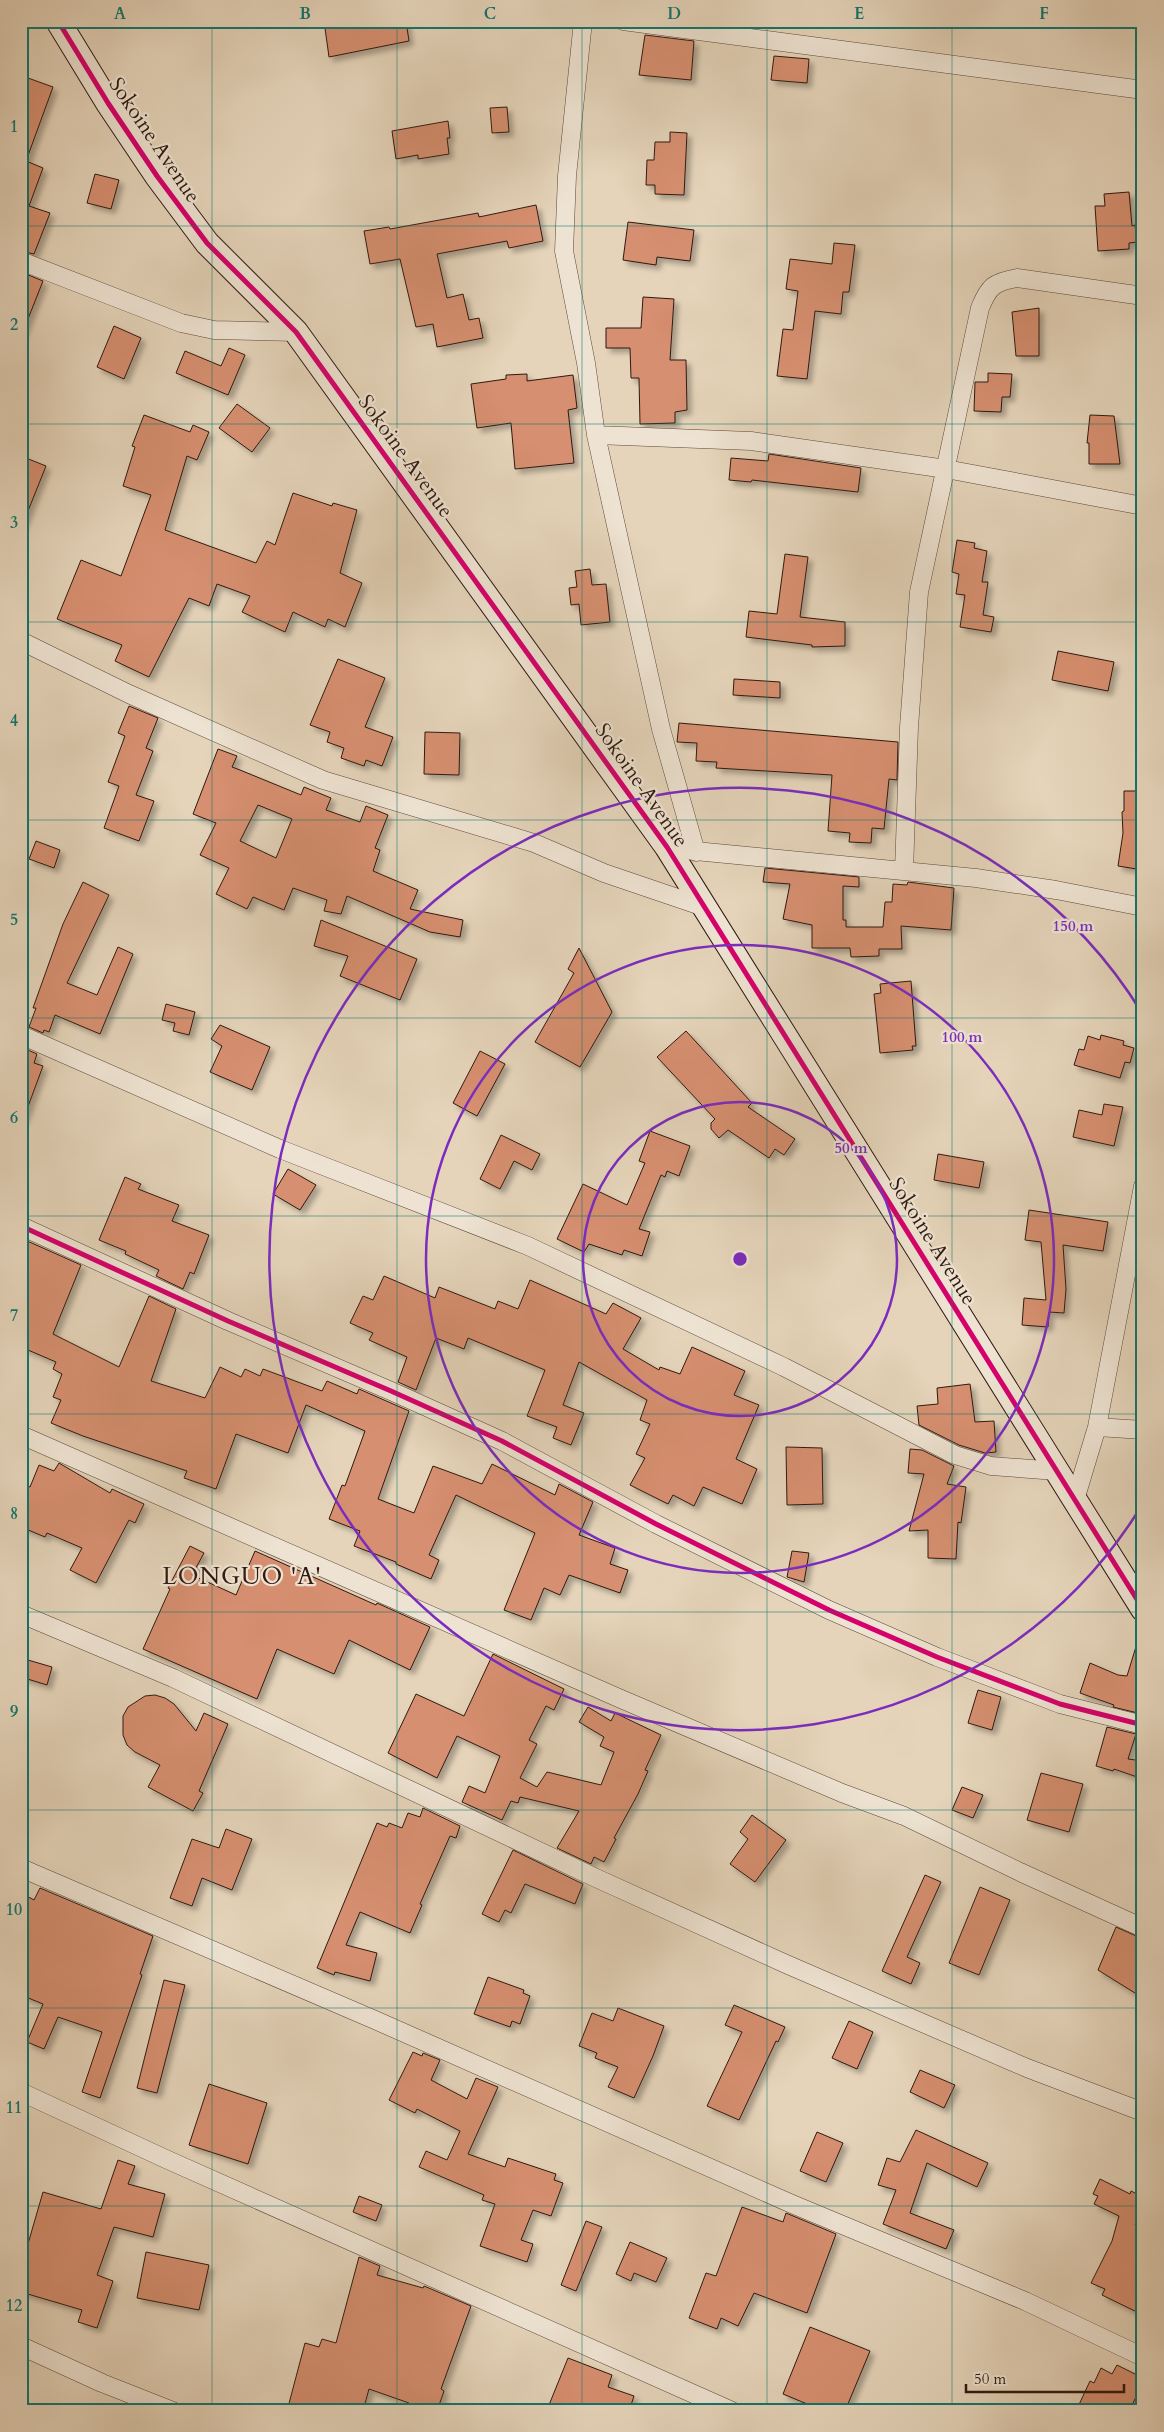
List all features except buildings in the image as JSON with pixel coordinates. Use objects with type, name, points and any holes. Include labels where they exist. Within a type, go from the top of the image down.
[{"type":"street","name":"Sokoine Avenue","points":[[58,21],[108,103],[157,176],[207,243],[296,332],[667,847],[1143,1609]]},
{"type":"street","points":[[583,21],[568,166],[564,252],[586,363],[596,435],[661,729],[696,852]]},
{"type":"street","points":[[623,21],[978,66],[1143,90]]},
{"type":"street","points":[[21,261],[181,323],[214,330],[296,332]]},
{"type":"street","points":[[904,870],[910,727],[919,592],[980,308],[986,293],[997,282],[1017,278],[1143,296]]},
{"type":"street","points":[[596,435],[751,442],[946,469],[1143,506]]},
{"type":"street","points":[[21,641],[128,694],[323,780],[534,843],[604,873],[704,907]]},
{"type":"street","points":[[667,847],[696,852],[904,870],[1056,890],[1143,907]]},
{"type":"street","points":[[21,1035],[280,1149],[528,1246],[776,1363],[955,1454],[991,1466],[1057,1471]]},
{"type":"street","points":[[1075,1500],[1097,1427],[1143,1186]]},
{"type":"street","points":[[21,1226],[228,1321],[502,1441],[656,1524],[828,1610],[937,1657],[1060,1704],[1143,1725]]},
{"type":"street","points":[[1097,1427],[1143,1430]]},
{"type":"street","points":[[21,1435],[612,1695],[842,1794],[904,1816],[1143,1928]]},
{"type":"street","points":[[21,1614],[173,1678],[596,1878],[786,1964],[1027,2068],[1143,2112]]},
{"type":"street","points":[[21,1868],[375,2020],[792,2204],[1025,2301],[1143,2357]]},
{"type":"street","points":[[21,2092],[168,2160],[732,2411]]},
{"type":"street","points":[[21,2346],[102,2383],[173,2411]]},
{"type":"cycle path","points":[[58,21],[108,103],[157,176],[207,243],[296,332],[667,847],[1143,1609]]},
{"type":"cycle path","points":[[21,1226],[228,1321],[502,1441],[656,1524],[829,1610],[937,1657],[1060,1704],[1143,1725]]},
{"type":"district","name":"LONGUO 'A'","points":[[242,1576]]}]
